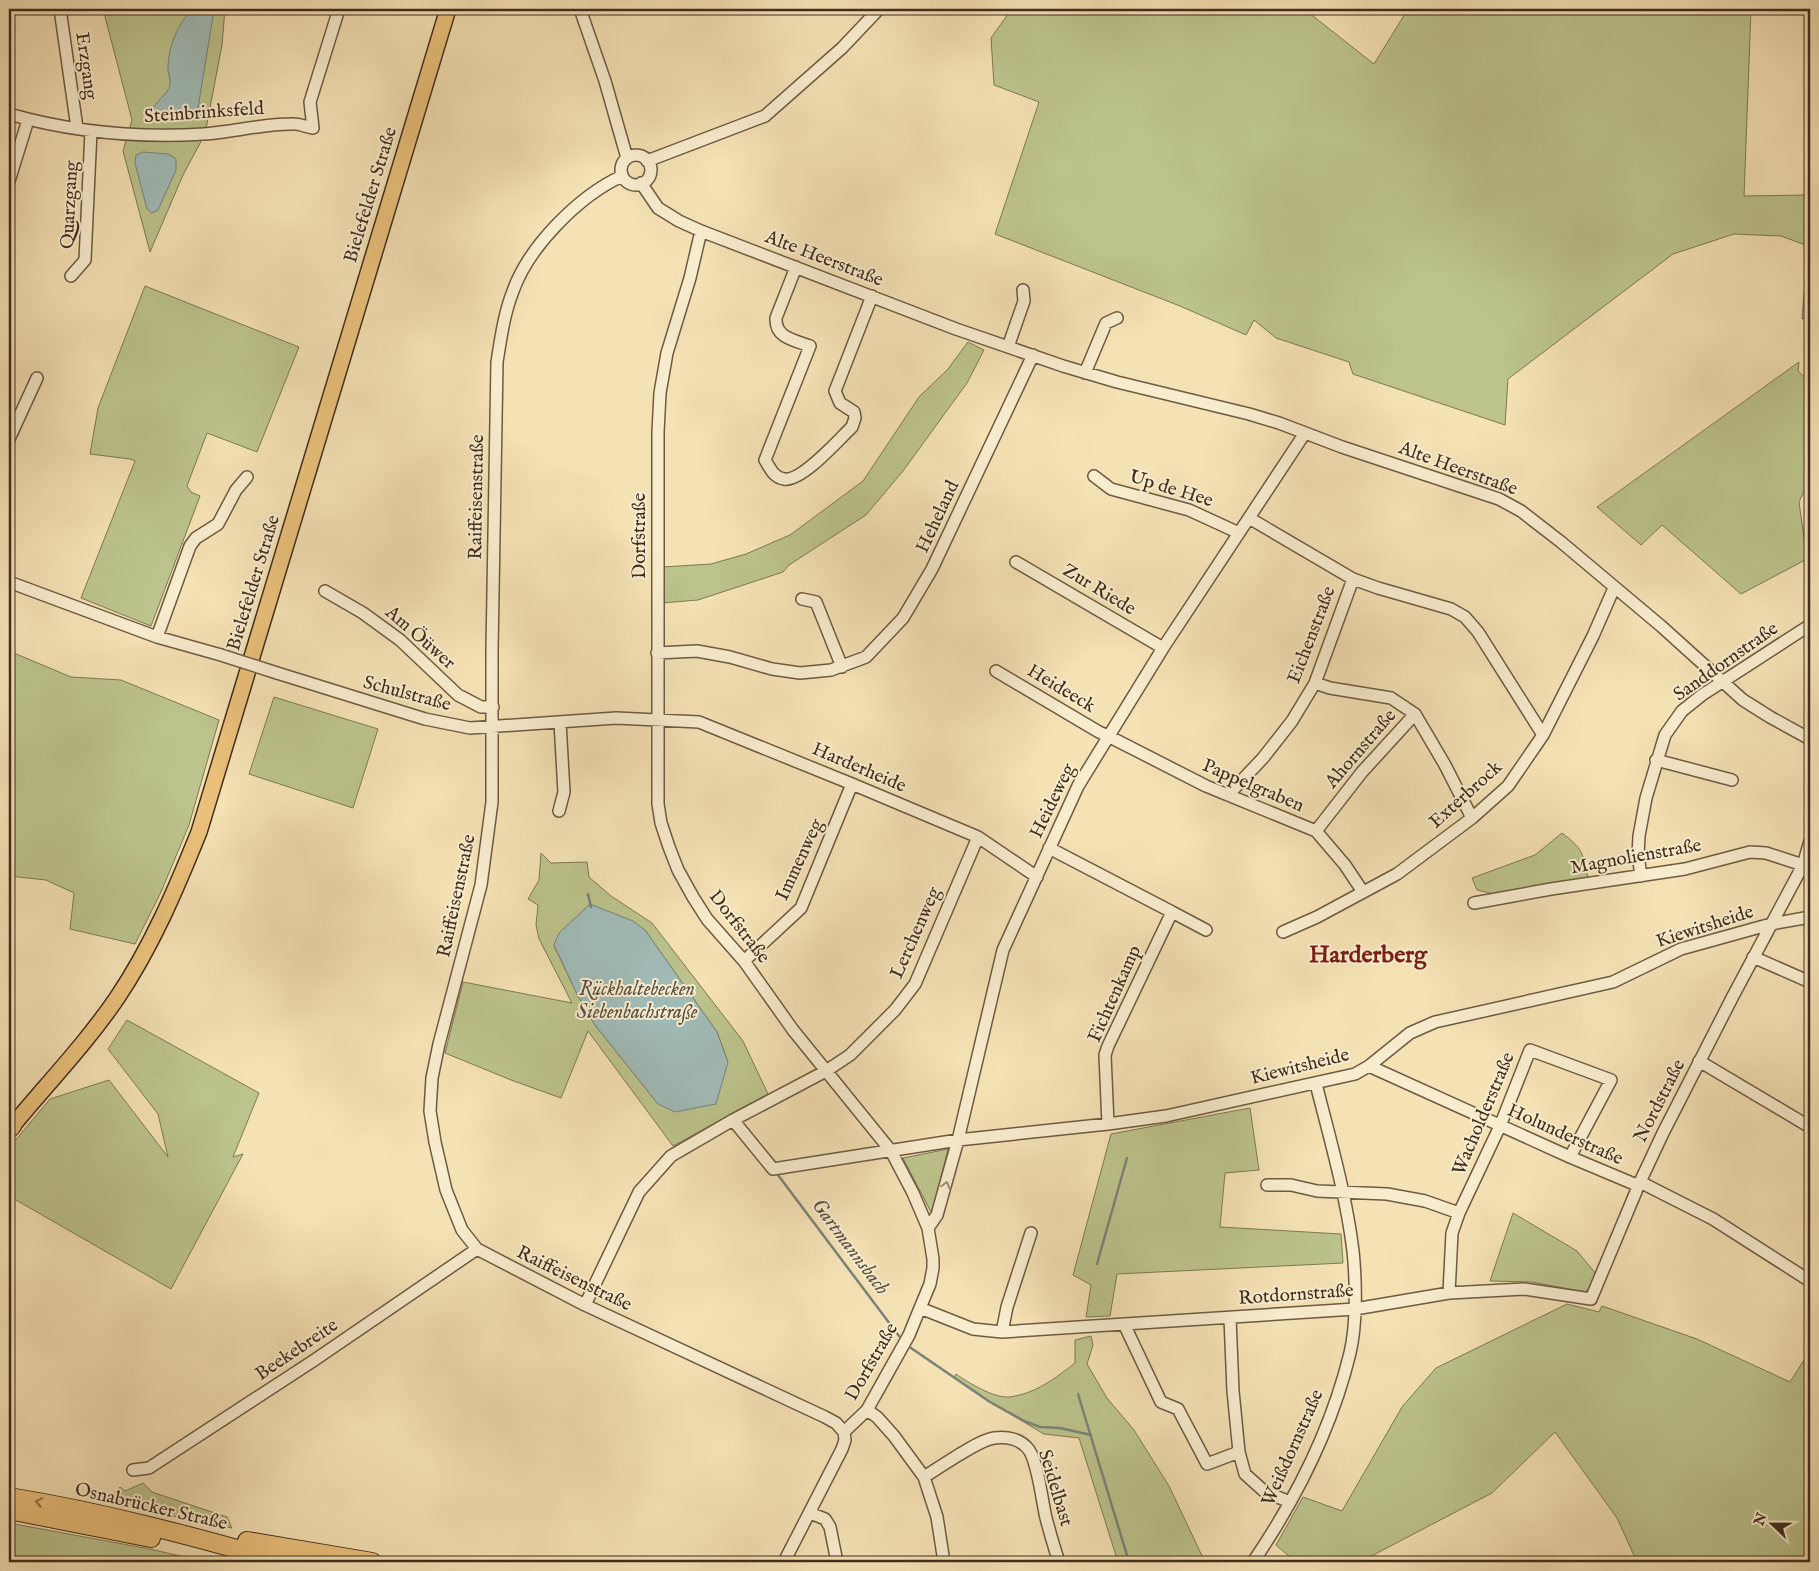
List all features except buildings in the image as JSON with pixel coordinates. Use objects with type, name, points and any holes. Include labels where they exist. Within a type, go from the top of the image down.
[{"type":"highway","name":"Osnabrücker Straße","points":[[9,1497],[181,1533],[283,1562]]},
{"type":"highway","name":"Osnabrücker Straße","points":[[9,1510],[116,1530],[251,1562]]},
{"type":"highway","points":[[121,1519],[206,1532],[282,1548],[372,1562]]},
{"type":"main road","name":"Bielefelder Straße","points":[[10,1129],[84,1042],[117,998],[146,952],[166,912],[199,832],[448,9]]},
{"type":"street","name":"Erzgang","points":[[60,9],[77,128]]},
{"type":"street","name":"Steinbrinksfeld","points":[[9,114],[28,120],[91,131],[149,135],[205,134],[293,123],[313,128],[310,102],[339,9]]},
{"type":"street","points":[[580,9],[630,157]]},
{"type":"street","points":[[647,161],[765,116],[842,48],[879,9]]},
{"type":"street","points":[[9,181],[28,120]]},
{"type":"street","name":"Quarzgang","points":[[71,276],[85,260],[91,131]]},
{"type":"street","points":[[639,156],[647,161],[650,174],[645,181],[641,184],[632,184],[624,180],[622,166],[630,157],[639,156]]},
{"type":"street","name":"Raiffeisenstraße","points":[[622,176],[607,182],[547,235],[528,260],[513,288],[504,316],[497,362],[492,650],[492,802],[484,867],[432,1078],[430,1111],[435,1142],[446,1190],[462,1230],[477,1249],[585,1305],[836,1423],[844,1432]]},
{"type":"street","name":"Alte Heerstraße","points":[[641,184],[658,208],[679,221],[956,329],[1085,373],[1249,414],[1499,499],[1521,511],[1561,542],[1668,632],[1722,683],[1743,700],[1810,739]]},
{"type":"street","name":"Dorfstraße","points":[[701,231],[690,278],[667,353],[660,394],[658,432],[658,804],[661,823],[678,870],[707,919],[744,961],[793,1030],[891,1151],[913,1193],[928,1228],[934,1259],[930,1284],[909,1335],[867,1410],[844,1432]]},
{"type":"street","points":[[796,268],[776,318],[776,326],[781,335],[810,346],[765,460],[774,475],[784,479],[791,479],[802,474],[852,426],[855,418],[854,412],[840,403],[835,391],[872,296]]},
{"type":"street","points":[[1008,347],[1024,301],[1023,290]]},
{"type":"street","points":[[1085,373],[1106,323],[1116,318]]},
{"type":"street","name":"Heheland","points":[[657,653],[697,651],[730,657],[772,669],[800,673],[831,670],[866,657],[903,618],[932,569],[1033,355]]},
{"type":"street","points":[[9,439],[37,378]]},
{"type":"street","name":"Heideweg","points":[[928,1228],[937,1215],[958,1140],[1003,950],[1078,786],[1163,648],[1305,433]]},
{"type":"street","name":"Up de Hee","points":[[1094,476],[1110,489],[1189,510],[1239,533]]},
{"type":"street","points":[[157,637],[190,546],[196,538],[218,524],[236,490],[247,477]]},
{"type":"street","points":[[1249,518],[1352,579],[1451,609],[1465,617],[1478,632],[1543,735]]},
{"type":"street","name":"Zur Riede","points":[[1016,562],[1163,648]]},
{"type":"street","name":"Eichenstraße","points":[[1228,796],[1292,722],[1315,683],[1352,579]]},
{"type":"street","name":"Schulstraße","points":[[9,582],[157,637],[426,719],[470,728],[616,718],[657,719]]},
{"type":"street","name":"Exterbrock","points":[[1283,932],[1317,917],[1397,874],[1472,818],[1508,786],[1543,735],[1593,636],[1614,588]]},
{"type":"street","name":"Am Öüwer","points":[[325,592],[363,613],[400,640],[458,695],[481,707],[493,708]]},
{"type":"street","points":[[802,600],[816,602],[842,667]]},
{"type":"street","name":"Sanddornstraße","points":[[1641,876],[1638,856],[1639,836],[1646,798],[1665,735],[1682,711],[1702,695],[1810,626]]},
{"type":"street","name":"Heideeck","points":[[996,671],[1108,736]]},
{"type":"street","points":[[1315,683],[1391,698],[1414,714],[1445,765],[1472,818]]},
{"type":"street","name":"Ahornstraße","points":[[1316,832],[1362,772],[1414,714]]},
{"type":"street","name":"Harderheide","points":[[657,719],[699,722],[852,784],[978,837],[1037,877]]},
{"type":"street","points":[[559,811],[564,792],[560,722]]},
{"type":"street","name":"Pappelgraben","points":[[1108,736],[1206,786],[1316,832],[1345,865],[1363,892]]},
{"type":"street","points":[[1656,760],[1732,780]]},
{"type":"street","name":"Immenweg","points":[[744,961],[801,908],[852,784]]},
{"type":"street","name":"Lerchenweg","points":[[585,1305],[639,1192],[671,1156],[733,1120],[826,1072],[850,1055],[896,1010],[915,984],[978,837]]},
{"type":"street","name":"Nordstraße","points":[[1591,1299],[1639,1184],[1663,1133],[1753,957],[1803,865],[1810,841]]},
{"type":"street","points":[[1049,848],[1206,930]]},
{"type":"street","name":"Magnolienstraße","points":[[1474,903],[1551,889],[1686,869],[1750,852],[1766,853],[1803,865]]},
{"type":"street","name":"Fichtenkamp","points":[[1108,1124],[1105,1055],[1172,912]]},
{"type":"street","name":"Kiewitsheide","points":[[733,1120],[772,1169],[958,1140],[1166,1116],[1355,1074],[1369,1066],[1410,1033],[1435,1022],[1613,982],[1681,949],[1771,924],[1810,917]]},
{"type":"street","points":[[1753,957],[1810,982]]},
{"type":"street","name":"Wacholderstraße","points":[[1449,1293],[1452,1233],[1459,1213],[1500,1126],[1530,1050],[1611,1080],[1570,1157]]},
{"type":"street","points":[[1699,1061],[1810,1127]]},
{"type":"street","name":"Holunderstraße","points":[[1369,1066],[1570,1157],[1639,1184],[1712,1219],[1810,1281]]},
{"type":"street","name":"Weißdornstraße","points":[[1253,1562],[1269,1539],[1290,1502],[1330,1418],[1351,1351],[1355,1310],[1353,1252],[1344,1194],[1316,1084]]},
{"type":"street","points":[[1267,1185],[1291,1185],[1317,1191],[1344,1194],[1387,1194],[1425,1202],[1459,1213]]},
{"type":"street","points":[[1002,1332],[1007,1307],[1031,1233]]},
{"type":"street","name":"Beekebreite","points":[[133,1470],[149,1468],[313,1361],[477,1249]]},
{"type":"street","name":"Rotdornstraße","points":[[920,1308],[973,1329],[1002,1332],[1355,1310],[1449,1293],[1524,1290],[1591,1299]]},
{"type":"street","points":[[1230,1318],[1233,1391],[1240,1452],[1245,1474],[1265,1492],[1290,1502]]},
{"type":"street","points":[[1124,1324],[1161,1402],[1178,1409],[1207,1464],[1240,1452]]},
{"type":"street","points":[[867,1410],[877,1417],[894,1436],[924,1477],[937,1517],[944,1562]]},
{"type":"street","points":[[784,1562],[842,1449],[845,1440],[844,1432]]},
{"type":"street","name":"Seidelbast","points":[[924,1477],[992,1438],[1010,1438],[1021,1443],[1030,1451],[1036,1469],[1046,1520],[1059,1562]]},
{"type":"street","points":[[810,1513],[825,1520],[830,1527],[837,1562]]},
{"type":"green space","points":[[103,9],[225,9],[222,45],[205,134],[183,175],[150,252],[123,151],[132,120]]},
{"type":"green space","points":[[1023,9],[1304,9],[1374,64],[1408,9],[1751,9],[1744,196],[1810,195],[1810,316],[1802,319],[1808,246],[1781,236],[1734,234],[1673,254],[1508,379],[1505,425],[1353,374],[1349,362],[1276,338],[1254,320],[1246,335],[1180,306],[995,234],[1039,102],[994,85],[991,38],[1008,14]]},
{"type":"green space","points":[[145,286],[299,347],[257,452],[207,433],[187,486],[191,492],[200,496],[151,626],[81,598],[135,461],[90,454],[98,408]]},
{"type":"green space","points":[[968,342],[984,350],[967,383],[903,471],[866,515],[789,565],[783,572],[698,600],[662,603],[662,567],[711,564],[746,554],[790,535],[863,481],[919,397],[948,369]]},
{"type":"green space","points":[[1799,362],[1798,371],[1810,382],[1810,477],[1799,502],[1807,559],[1741,594],[1662,525],[1641,545],[1597,507]]},
{"type":"green space","points":[[9,651],[71,677],[121,680],[219,720],[189,825],[161,892],[135,944],[70,929],[74,893],[46,880],[9,876]]},
{"type":"green space","points":[[274,697],[378,729],[353,808],[249,774]]},
{"type":"green space","points":[[1562,833],[1581,852],[1588,878],[1494,894],[1477,890],[1472,878],[1535,855]]},
{"type":"green space","points":[[541,853],[551,863],[587,862],[589,877],[611,896],[652,923],[743,1041],[768,1094],[673,1146],[588,1031],[561,1098],[445,1053],[463,982],[572,1003],[539,939],[536,925],[538,905],[528,899],[539,880]],"holes":[[[590,904],[645,930],[717,1032],[728,1062],[658,1104],[595,1025],[578,996],[554,946],[560,933]]]},
{"type":"green space","points":[[127,1020],[259,1093],[233,1157],[243,1154],[171,1289],[9,1196],[9,1148],[50,1099],[109,1080],[168,1157],[158,1114],[108,1049]]},
{"type":"green space","points":[[1250,1108],[1259,1170],[1225,1173],[1220,1227],[1341,1234],[1343,1263],[1117,1274],[1110,1316],[1086,1317],[1091,1285],[1073,1275],[1111,1134]]},
{"type":"green space","points":[[948,1149],[932,1214],[903,1158]]},
{"type":"green space","points":[[1513,1213],[1577,1251],[1596,1274],[1590,1287],[1585,1292],[1532,1282],[1490,1281]]},
{"type":"green space","points":[[1567,1304],[1599,1312],[1602,1306],[1697,1339],[1790,1382],[1804,1360],[1810,1365],[1810,1562],[1637,1562],[1617,1518],[1555,1432],[1492,1493],[1360,1562],[1296,1562],[1276,1545],[1303,1497],[1342,1511],[1402,1407],[1436,1368]]},
{"type":"green space","points":[[1091,1336],[1093,1345],[1087,1364],[1107,1398],[1134,1430],[1169,1486],[1205,1562],[1118,1562],[1079,1438],[1044,1434],[954,1378],[956,1374],[981,1389],[1003,1397],[1028,1393],[1053,1380],[1075,1363],[1075,1340]]},
{"type":"green space","points":[[143,1483],[152,1492],[227,1517],[232,1528],[105,1502],[120,1487],[125,1491]]},
{"type":"green space","points":[[9,1523],[150,1549],[206,1562],[9,1562]]},
{"type":"water","points":[[193,9],[214,10],[197,114],[191,120],[158,119],[151,113],[170,85],[168,68],[172,42],[183,21]]},
{"type":"water","points":[[143,152],[168,154],[176,159],[176,170],[158,210],[152,213],[147,209],[135,163],[136,155]]},
{"type":"water","name":"Rückhaltebecken Siebenbachstraße","points":[[590,904],[633,921],[645,930],[717,1032],[728,1062],[716,1104],[675,1112],[658,1104],[595,1025],[578,996],[554,945],[559,933]]},
{"type":"waterway","name":"Gartmannsbach","points":[[588,894],[591,907]]},
{"type":"waterway","points":[[1097,1264],[1127,1158]]},
{"type":"waterway","name":"Gartmannsbach","points":[[778,1175],[899,1336]]},
{"type":"waterway","name":"Gartmannsbach","points":[[911,1348],[990,1402],[1024,1421],[1040,1427],[1060,1428],[1091,1435]]},
{"type":"waterway","name":"Gartmannsbach","points":[[1078,1394],[1129,1562]]},
{"type":"district","name":"Harderberg","points":[[1368,955]]}]
